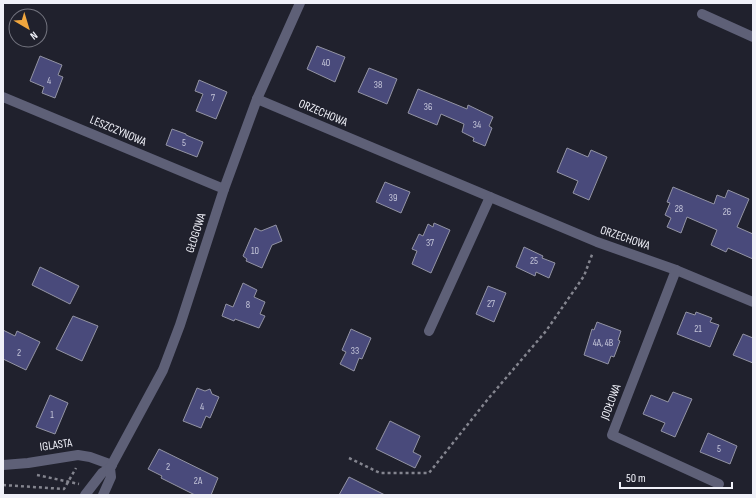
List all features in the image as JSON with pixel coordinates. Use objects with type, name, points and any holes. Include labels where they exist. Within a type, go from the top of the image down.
[{"type":"street","name":"GŁOGOWA","points":[[85,495],[102,473],[111,466],[163,370],[180,325],[224,189],[257,99],[300,3]]},
{"type":"street","points":[[702,14],[753,37]]},
{"type":"street","name":"LESZCZYNOWA","points":[[3,97],[224,189]]},
{"type":"street","name":"ORZECHOWA","points":[[257,99],[597,242],[676,270],[753,302]]},
{"type":"street","points":[[429,331],[490,197]]},
{"type":"street","name":"JODŁOWA","points":[[676,270],[612,435],[719,484]]},
{"type":"street","name":"IGLASTA","points":[[3,465],[28,463],[78,455],[90,457],[111,466]]},
{"type":"street","name":"GŁOGOWA","points":[[103,495],[111,477],[111,466]]},
{"type":"path","points":[[349,458],[380,473],[429,473],[488,399],[546,331],[584,276],[597,242]]},
{"type":"path","points":[[3,485],[64,489],[68,481]]},
{"type":"building","points":[[317,46],[345,57],[335,82],[307,69]]},
{"type":"building","points":[[40,56],[62,65],[58,75],[63,77],[55,98],[42,93],[44,87],[30,81]]},
{"type":"building","points":[[369,68],[397,79],[387,104],[358,92]]},
{"type":"building","points":[[199,80],[227,92],[216,119],[196,111],[203,94],[195,91]]},
{"type":"building","points":[[418,89],[467,109],[468,105],[493,117],[489,126],[492,128],[485,146],[473,141],[474,138],[462,132],[464,124],[441,114],[437,125],[408,113]]},
{"type":"building","points":[[172,129],[203,142],[197,157],[166,145]]},
{"type":"building","points":[[567,148],[588,157],[591,150],[607,157],[589,200],[573,193],[578,181],[557,172]]},
{"type":"building","points":[[385,182],[410,192],[401,213],[376,202]]},
{"type":"building","points":[[673,187],[714,204],[717,195],[725,198],[728,190],[749,199],[737,227],[753,234],[753,259],[728,248],[726,252],[711,245],[717,230],[687,217],[681,233],[667,227],[671,218],[665,215],[670,203],[667,202]]},
{"type":"building","points":[[434,223],[450,230],[431,273],[412,264],[417,251],[412,249],[419,234],[423,236],[428,224],[433,227]]},
{"type":"building","points":[[276,225],[282,241],[272,245],[262,268],[246,261],[247,259],[243,256],[255,228],[261,231]]},
{"type":"building","points":[[524,247],[543,256],[542,258],[555,263],[549,278],[536,272],[535,276],[516,267]]},
{"type":"building","points":[[40,267],[79,286],[70,304],[32,285]]},
{"type":"building","points":[[243,283],[257,290],[254,297],[265,302],[260,314],[265,316],[259,328],[222,316],[226,304],[233,307]]},
{"type":"building","points":[[488,286],[506,293],[494,322],[476,314]]},
{"type":"building","points":[[686,312],[695,315],[696,312],[712,318],[710,322],[719,325],[710,347],[677,334]]},
{"type":"building","points":[[73,316],[98,326],[82,361],[56,349]]},
{"type":"building","points":[[597,322],[621,331],[618,340],[620,341],[614,357],[611,356],[608,364],[584,355],[592,329],[594,330]]},
{"type":"building","points":[[351,329],[371,338],[362,359],[359,358],[354,371],[340,364],[346,352],[342,350]]},
{"type":"building","points":[[3,330],[15,336],[17,331],[40,342],[26,370],[3,359]]},
{"type":"building","points":[[743,334],[753,338],[753,363],[733,355]]},
{"type":"building","points":[[197,388],[205,391],[210,389],[212,394],[219,397],[210,418],[206,416],[201,428],[183,421]]},
{"type":"building","points":[[673,392],[692,399],[675,437],[661,431],[665,423],[643,414],[651,395],[668,402]]},
{"type":"building","points":[[50,395],[68,403],[55,434],[36,427]]},
{"type":"building","points":[[390,421],[420,436],[413,452],[421,456],[415,468],[376,449]]},
{"type":"building","points":[[708,433],[737,446],[730,464],[700,452]]},
{"type":"building","points":[[159,449],[218,478],[211,495],[195,495],[161,478],[162,476],[148,469]]},
{"type":"building","points":[[349,477],[385,495],[339,495]]}]
